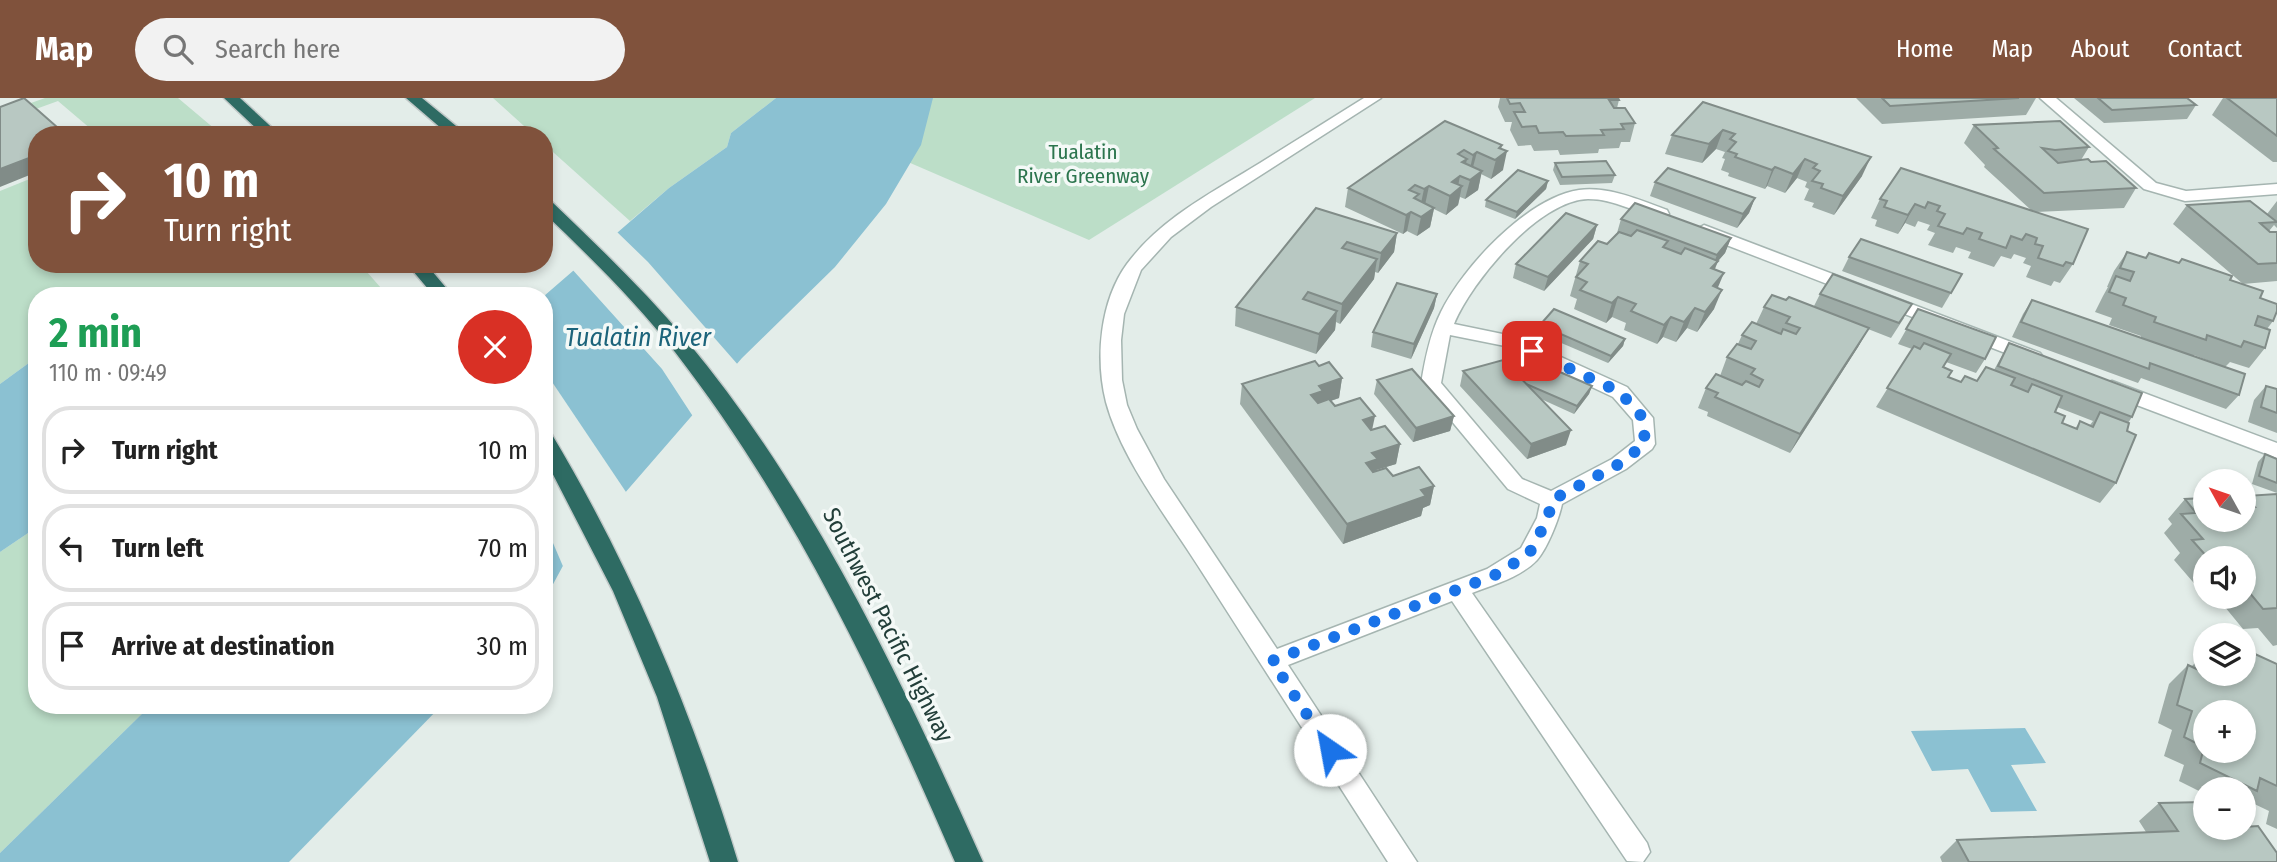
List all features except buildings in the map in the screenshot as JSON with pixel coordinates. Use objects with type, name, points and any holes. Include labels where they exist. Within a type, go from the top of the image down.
[{"type":"highway","points":[[231,98],[262,126]]},
{"type":"highway","points":[[413,98],[448,126]]},
{"type":"highway","name":"Southwest Pacific Highway","points":[[553,213],[636,296],[699,372],[764,461],[841,588],[886,677],[969,862]]},
{"type":"highway","points":[[424,273],[436,287]]},
{"type":"highway","points":[[553,453],[585,507],[620,576],[670,698],[722,854]]},
{"type":"street","points":[[1374,98],[1206,203],[1150,248],[1123,287],[1113,329],[1110,363],[1115,396],[1127,431],[1157,484],[1403,862]]},
{"type":"street","points":[[2048,98],[2150,186],[2185,195],[2277,189]]},
{"type":"street","points":[[1552,500],[1515,484],[1431,384],[1434,355],[1455,301],[1496,250],[1554,201],[1579,195],[1620,198],[2045,362]]},
{"type":"street","points":[[1272,661],[1495,575],[1529,554],[1548,518],[1552,500],[1619,464],[1645,444],[1643,418],[1620,392],[1510,341],[1444,328]]},
{"type":"street","points":[[2096,382],[2277,451]]},
{"type":"street","points":[[1458,591],[1637,852]]},
{"type":"green space","points":[[45,98],[178,98],[211,126],[87,126],[58,101],[0,122],[0,114]]},
{"type":"green space","points":[[493,98],[776,98],[731,133],[727,147],[669,188],[630,221],[553,152],[553,126],[524,126]]},
{"type":"green space","name":"Tualatin River Greenway","points":[[898,98],[1315,98],[1089,240],[857,140]]},
{"type":"green space","points":[[28,180],[28,273],[368,273],[380,287],[28,287],[28,364],[0,384],[0,191]]},
{"type":"green space","points":[[28,533],[28,714],[142,714],[0,853],[0,552]]},
{"type":"water","name":"Tualatin River","points":[[776,98],[933,98],[921,145],[886,204],[835,267],[742,358],[565,562],[553,584],[553,288],[669,188],[727,147],[731,133]]},
{"type":"water","points":[[28,364],[28,533],[0,552],[0,384]]},
{"type":"water","points":[[142,714],[433,714],[289,862],[0,862],[0,853]]},
{"type":"water","points":[[2025,728],[2046,763],[2011,765],[2037,811],[1991,812],[1968,769],[1932,771],[1911,731]]},
{"type":"pier","points":[[615,230],[648,262],[739,366],[694,418],[662,369],[571,268]]},
{"type":"pier","points":[[553,383],[628,495],[565,571],[553,543]]},
{"type":"route","points":[[1330,750],[1272,661],[1495,575],[1529,554],[1548,518],[1552,500],[1619,464],[1645,444],[1643,418],[1620,392],[1532,351]]}]
